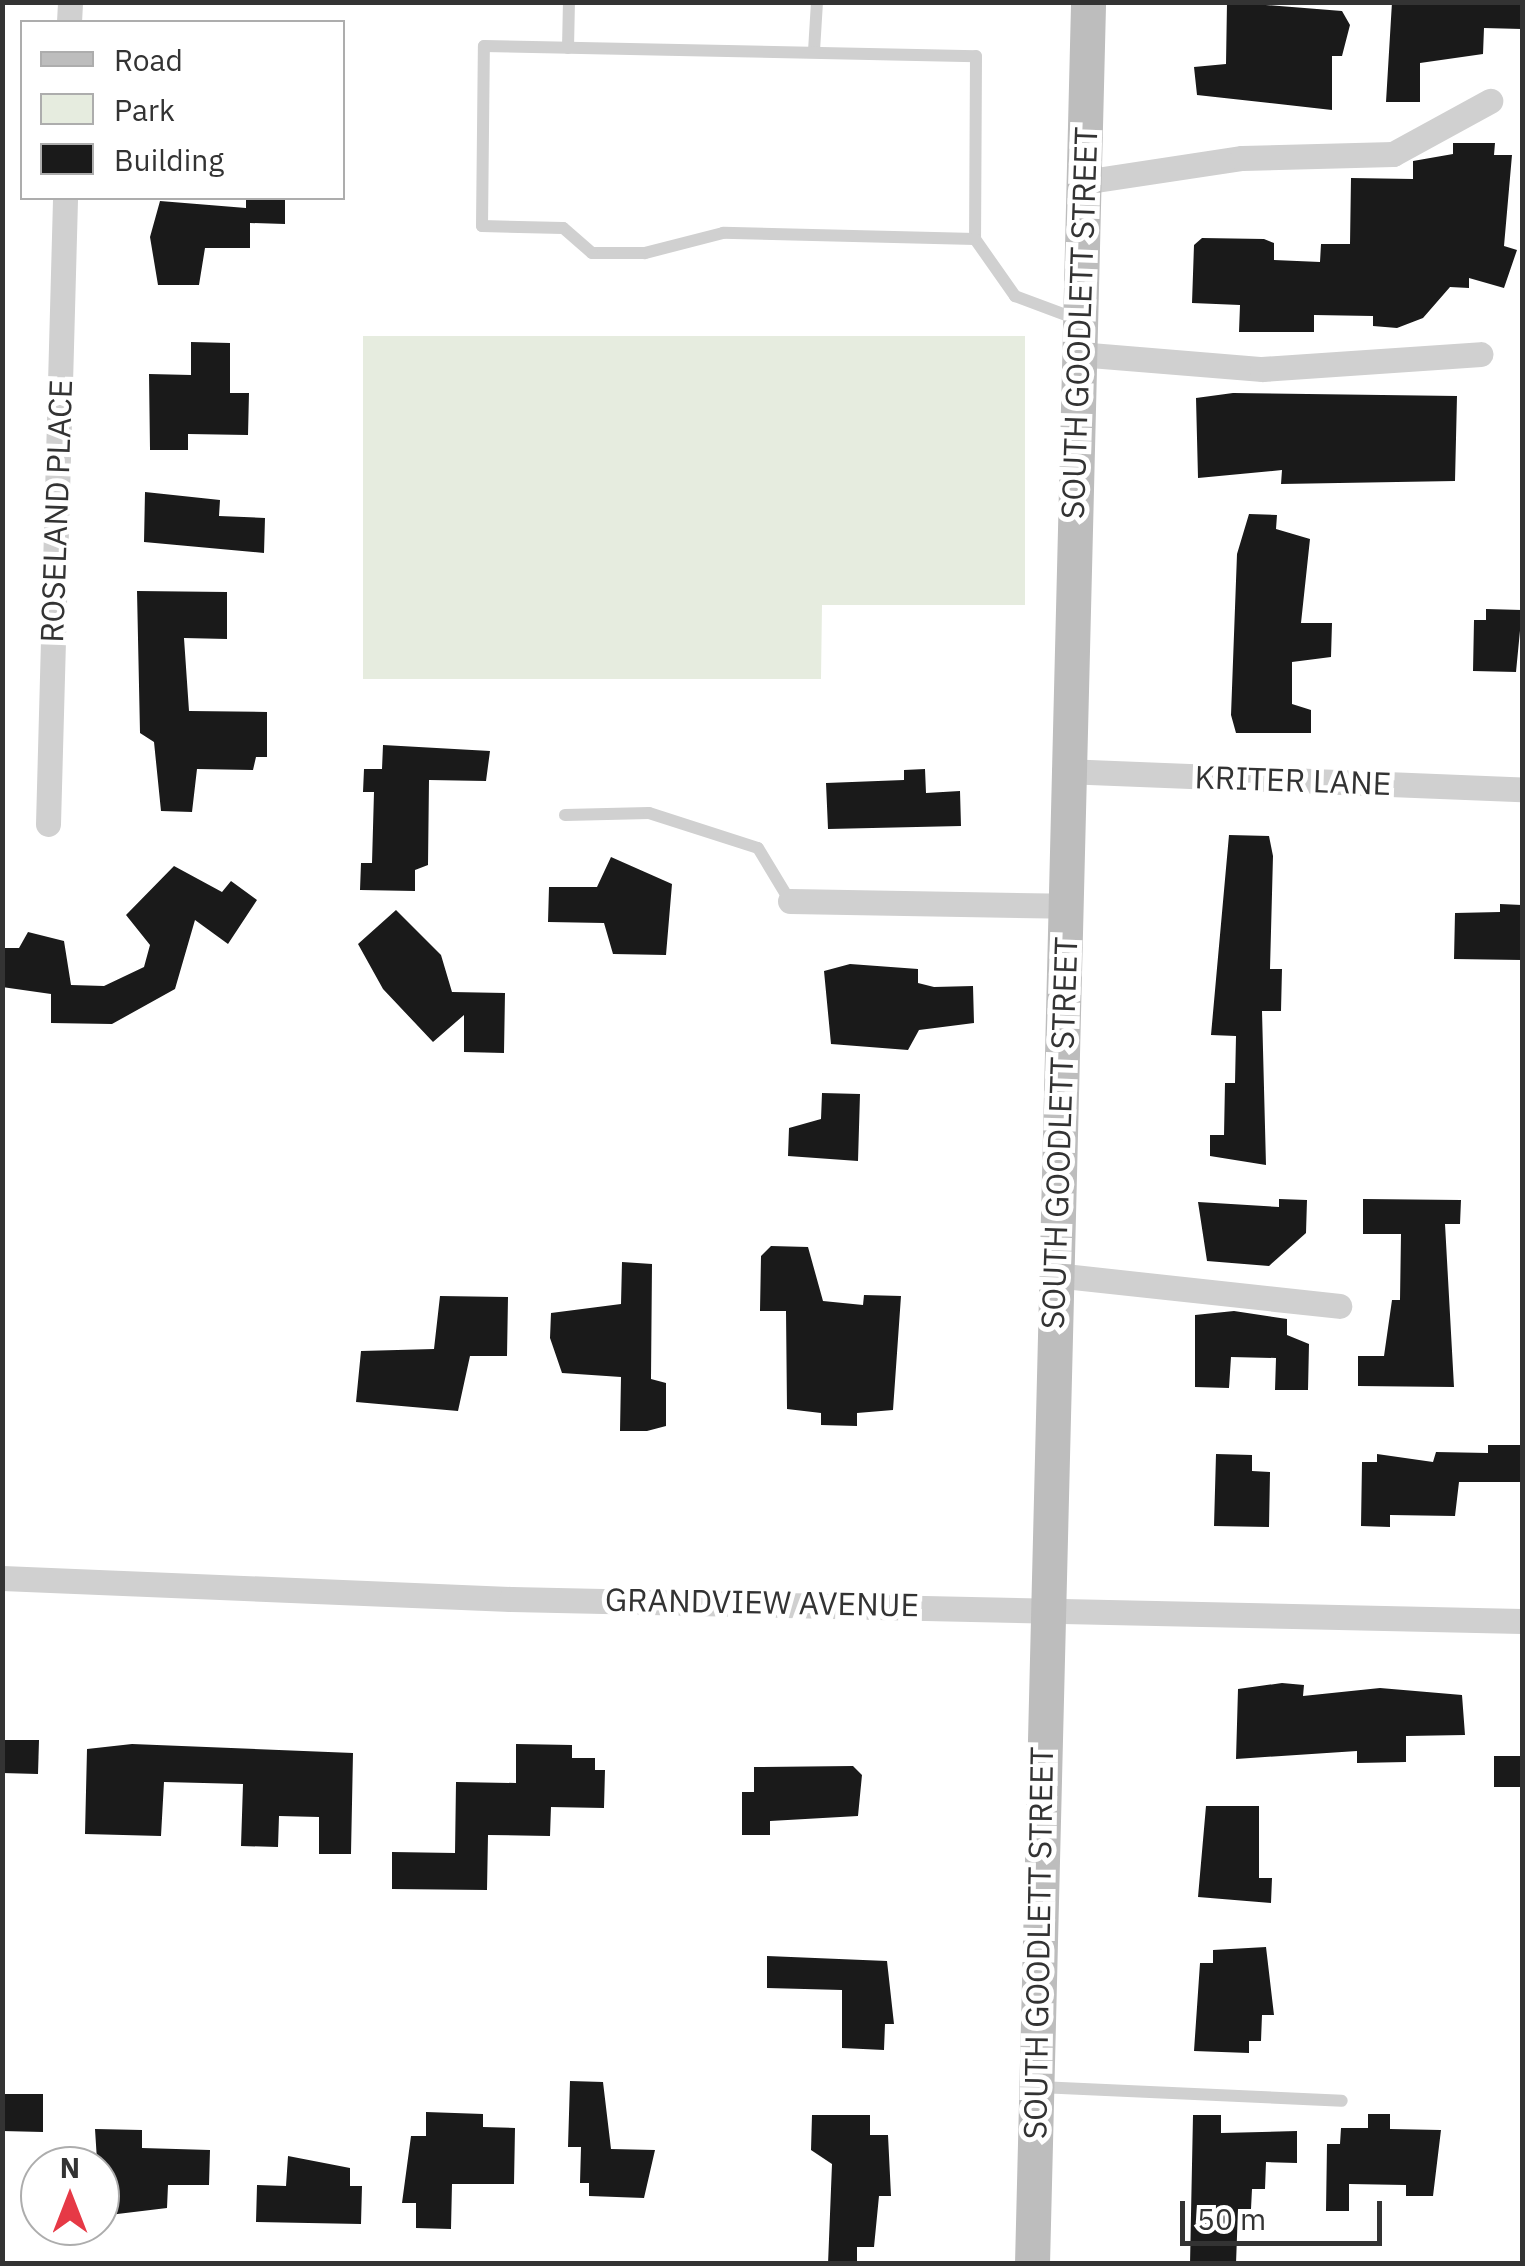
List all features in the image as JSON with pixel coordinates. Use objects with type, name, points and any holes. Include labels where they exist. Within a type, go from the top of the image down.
[{"type":"main road","name":"SOUTH GOODLETT STREET","points":[[1032,2264],[1044,1608],[1066,906],[1064,771],[1088,2]]},
{"type":"street","points":[[1083,182],[1242,158],[1393,154],[1490,100]]},
{"type":"street","name":"ROSELAND PLACE","points":[[48,824],[65,200]]},
{"type":"street","points":[[1079,337],[1262,369],[1480,354]]},
{"type":"street","name":"KRITER LANE","points":[[1064,771],[1522,789]]},
{"type":"street","points":[[790,901],[1066,906]]},
{"type":"street","points":[[1055,1275],[1338,1306]]},
{"type":"street","name":"GRANDVIEW AVENUE","points":[[2,1578],[1522,1621]]},
{"type":"lane","points":[[568,48],[569,2]]},
{"type":"lane","points":[[814,51],[817,2]]},
{"type":"lane","points":[[975,239],[723,233],[645,254],[592,253],[563,228],[482,226],[484,46],[976,56],[975,239],[1015,296],[1079,337]]},
{"type":"lane","points":[[564,815],[649,813],[758,848],[790,901]]},
{"type":"lane","points":[[1036,2087],[1342,2101]]},
{"type":"green space","points":[[363,336],[1025,336],[1025,605],[822,605],[821,679],[363,679]]},
{"type":"building","points":[[1227,2],[1342,11],[1350,25],[1342,56],[1332,56],[1332,110],[1197,95],[1194,67],[1226,64]]},
{"type":"building","points":[[1392,2],[1522,2],[1522,29],[1484,28],[1483,54],[1420,63],[1420,102],[1386,102]]},
{"type":"building","points":[[1453,143],[1495,143],[1494,155],[1512,155],[1504,246],[1517,250],[1504,288],[1469,278],[1469,288],[1450,287],[1423,318],[1397,328],[1373,326],[1373,316],[1314,315],[1314,332],[1239,332],[1240,305],[1192,303],[1194,245],[1202,238],[1264,239],[1274,243],[1274,260],[1320,262],[1321,244],[1350,244],[1351,178],[1413,179],[1413,161],[1453,154]]},
{"type":"building","points":[[246,200],[285,200],[285,224],[250,223],[250,248],[205,248],[199,285],[158,285],[150,237],[160,201],[246,208]]},
{"type":"building","points":[[191,342],[230,343],[230,393],[249,393],[248,435],[188,434],[188,450],[150,450],[149,374],[191,375]]},
{"type":"building","points":[[1233,393],[1457,396],[1455,481],[1281,484],[1282,470],[1198,478],[1196,398]]},
{"type":"building","points":[[145,492],[220,500],[219,516],[265,518],[264,553],[144,542]]},
{"type":"building","points":[[1249,514],[1277,515],[1276,529],[1310,539],[1301,623],[1332,623],[1331,657],[1292,662],[1292,704],[1311,710],[1311,733],[1236,733],[1231,715],[1237,554]]},
{"type":"building","points":[[137,591],[227,592],[227,639],[184,638],[189,711],[267,712],[267,757],[256,757],[253,770],[197,769],[192,812],[161,811],[154,742],[140,733]]},
{"type":"building","points":[[1486,609],[1522,610],[1516,672],[1473,671],[1474,620],[1486,620]]},
{"type":"building","points":[[383,745],[490,751],[486,781],[429,780],[428,865],[415,870],[415,891],[360,890],[361,863],[372,863],[374,792],[363,792],[364,769],[382,769]]},
{"type":"building","points":[[925,769],[926,793],[960,791],[961,826],[828,829],[826,783],[904,780],[904,770]]},
{"type":"building","points":[[1229,835],[1269,836],[1273,856],[1270,969],[1282,969],[1281,1011],[1262,1011],[1266,1165],[1210,1156],[1210,1135],[1224,1135],[1225,1083],[1235,1083],[1236,1036],[1211,1035]]},
{"type":"building","points":[[611,857],[672,884],[666,955],[613,954],[604,923],[548,922],[549,887],[597,887]]},
{"type":"building","points":[[174,866],[222,892],[231,881],[257,900],[228,944],[195,920],[175,989],[112,1024],[51,1023],[51,994],[2,987],[2,948],[19,948],[28,932],[64,941],[71,985],[104,986],[144,967],[150,945],[126,915]]},
{"type":"building","points":[[1500,904],[1522,905],[1522,960],[1454,959],[1455,913],[1500,912]]},
{"type":"building","points":[[396,910],[441,955],[452,992],[505,993],[504,1053],[464,1052],[464,1015],[433,1042],[383,989],[358,944]]},
{"type":"building","points":[[850,964],[918,969],[918,983],[934,987],[973,986],[974,1023],[919,1030],[908,1050],[831,1044],[824,971]]},
{"type":"building","points":[[822,1093],[860,1094],[858,1161],[788,1156],[789,1128],[821,1119]]},
{"type":"building","points":[[1279,1199],[1307,1200],[1306,1233],[1269,1266],[1207,1261],[1198,1202],[1279,1207]]},
{"type":"building","points":[[1363,1199],[1461,1200],[1460,1224],[1445,1224],[1454,1387],[1358,1386],[1358,1356],[1384,1356],[1392,1300],[1400,1300],[1401,1234],[1363,1234]]},
{"type":"building","points":[[771,1246],[808,1247],[823,1301],[863,1305],[864,1295],[901,1296],[893,1410],[857,1413],[857,1426],[821,1425],[821,1413],[787,1409],[786,1311],[760,1311],[761,1256]]},
{"type":"building","points":[[622,1262],[652,1264],[651,1379],[666,1383],[666,1426],[647,1431],[620,1431],[621,1377],[562,1373],[550,1338],[551,1313],[621,1304]]},
{"type":"building","points":[[440,1296],[508,1297],[507,1356],[470,1356],[458,1411],[356,1402],[361,1351],[434,1349]]},
{"type":"building","points":[[1234,1311],[1287,1319],[1287,1335],[1309,1344],[1308,1390],[1275,1390],[1276,1358],[1231,1357],[1229,1388],[1195,1387],[1195,1315]]},
{"type":"building","points":[[1488,1445],[1522,1445],[1522,1482],[1459,1482],[1455,1516],[1390,1515],[1390,1527],[1361,1526],[1362,1462],[1377,1462],[1377,1454],[1433,1462],[1436,1452],[1488,1453]]},
{"type":"building","points":[[1216,1454],[1252,1455],[1252,1471],[1270,1472],[1269,1527],[1214,1526]]},
{"type":"building","points":[[1282,1683],[1304,1685],[1303,1696],[1380,1688],[1462,1695],[1465,1735],[1406,1736],[1406,1762],[1357,1763],[1357,1751],[1236,1759],[1238,1689]]},
{"type":"building","points":[[2,1740],[39,1740],[38,1774],[2,1773]]},
{"type":"building","points":[[132,1744],[353,1753],[351,1854],[319,1854],[319,1817],[279,1816],[278,1847],[241,1846],[243,1784],[164,1782],[161,1836],[85,1834],[87,1749]]},
{"type":"building","points":[[516,1744],[572,1745],[572,1758],[595,1758],[595,1770],[605,1770],[604,1808],[551,1807],[550,1836],[488,1835],[487,1890],[392,1889],[392,1852],[455,1853],[456,1782],[516,1783]]},
{"type":"building","points":[[1494,1756],[1522,1756],[1522,1787],[1494,1787]]},
{"type":"building","points":[[853,1766],[862,1775],[858,1816],[770,1821],[770,1835],[742,1835],[742,1792],[754,1792],[754,1767]]},
{"type":"building","points":[[1206,1806],[1259,1806],[1259,1878],[1272,1878],[1271,1903],[1198,1897]]},
{"type":"building","points":[[1266,1947],[1274,2015],[1262,2015],[1261,2041],[1249,2041],[1249,2053],[1194,2051],[1200,1963],[1213,1963],[1213,1950]]},
{"type":"building","points":[[767,1956],[887,1961],[894,2024],[885,2024],[884,2050],[842,2048],[842,1990],[767,1988]]},
{"type":"building","points":[[570,2081],[603,2082],[611,2149],[655,2150],[644,2198],[589,2196],[589,2183],[580,2183],[581,2147],[568,2147]]},
{"type":"building","points":[[2,2094],[43,2094],[43,2132],[2,2131]]},
{"type":"building","points":[[426,2112],[483,2114],[483,2127],[515,2128],[514,2184],[452,2184],[451,2229],[416,2228],[416,2203],[402,2203],[411,2136],[426,2136]]},
{"type":"building","points":[[1368,2114],[1390,2114],[1390,2129],[1441,2130],[1433,2196],[1406,2196],[1406,2185],[1349,2184],[1349,2211],[1326,2211],[1327,2144],[1340,2144],[1341,2128],[1368,2128]]},
{"type":"building","points":[[812,2115],[870,2115],[870,2135],[888,2135],[891,2196],[879,2196],[874,2247],[857,2247],[857,2264],[828,2264],[832,2164],[811,2150]]},
{"type":"building","points":[[1193,2115],[1221,2115],[1221,2133],[1297,2131],[1297,2163],[1266,2162],[1265,2189],[1252,2189],[1251,2209],[1238,2209],[1236,2264],[1190,2264]]},
{"type":"building","points":[[95,2129],[142,2130],[142,2148],[210,2150],[209,2185],[168,2185],[167,2208],[120,2214],[120,2146],[96,2146]]},
{"type":"building","points":[[288,2156],[350,2168],[350,2186],[362,2186],[361,2224],[256,2222],[257,2185],[286,2186]]}]
